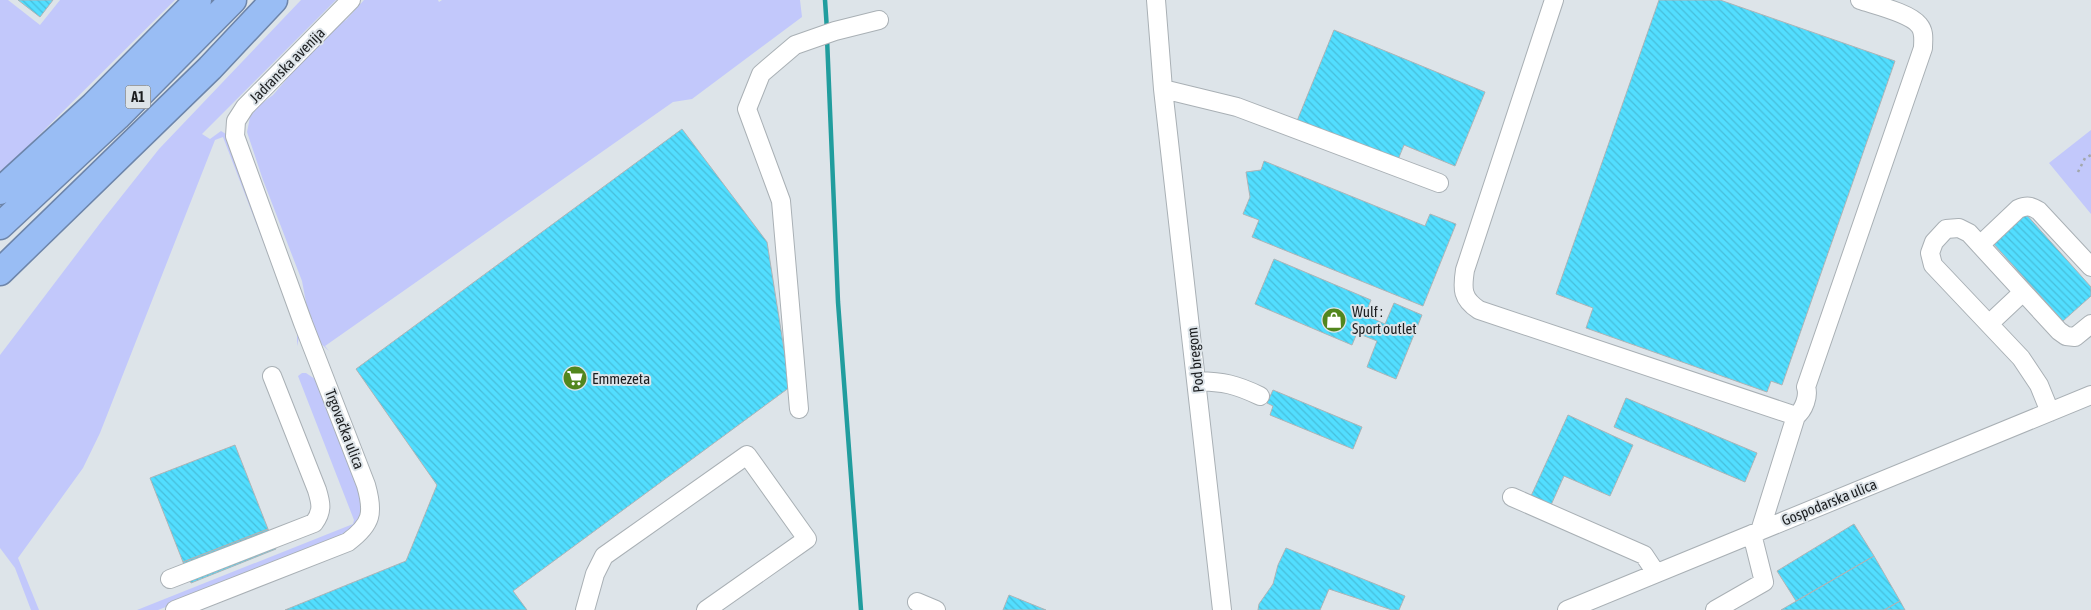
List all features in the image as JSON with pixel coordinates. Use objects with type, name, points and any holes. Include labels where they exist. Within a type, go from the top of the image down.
[{"type":"highway","points":[[0,191],[94,105],[198,0]]},
{"type":"highway","name":"A1","points":[[0,226],[117,117],[233,0]]},
{"type":"highway","name":"A1","points":[[0,272],[210,68],[274,0]]},
{"type":"street","name":"Jadranska avenija","points":[[235,136],[236,121],[245,107],[351,0]]},
{"type":"street","name":"Pod bregom","points":[[1156,0],[1163,89],[1222,610]]},
{"type":"street","points":[[1554,0],[1465,270],[1462,286],[1464,295],[1479,310],[1796,416]]},
{"type":"street","points":[[1716,610],[1764,582],[1756,532],[1796,416],[1793,410],[1800,390],[1806,387],[1922,48],[1924,36],[1920,26],[1913,19],[1860,0]]},
{"type":"street","points":[[799,409],[781,201],[747,109],[761,74],[795,45],[835,31],[879,20]]},
{"type":"street","points":[[1163,89],[1237,107],[1439,184]]},
{"type":"street","name":"Trgovačka ulica","points":[[175,610],[348,542],[362,532],[371,514],[371,503],[366,485],[303,323],[235,136]]},
{"type":"street","points":[[1980,245],[2018,209],[2032,206],[2039,211],[2091,267]]},
{"type":"street","points":[[2050,412],[2040,385],[2030,370],[1990,323],[1933,264],[1930,254],[1934,242],[1946,229],[1958,228],[1969,233],[2058,331],[2066,336],[2074,337],[2091,324]]},
{"type":"street","points":[[1990,323],[2023,292]]},
{"type":"street","points":[[170,579],[314,523],[319,516],[321,505],[317,490],[272,376]]},
{"type":"street","points":[[1197,381],[1224,382],[1237,385],[1260,396]]},
{"type":"street","name":"Gospodarska ulica","points":[[1567,610],[2091,395]]},
{"type":"street","points":[[585,610],[595,574],[604,556],[747,455],[807,538],[706,610]]},
{"type":"street","points":[[1512,497],[1644,555],[1656,574]]},
{"type":"street","points":[[917,602],[936,610]]},
{"type":"path","points":[[2078,172],[2085,158],[2091,155]]},
{"type":"shaded area","points":[[0,0],[8,0],[40,25],[60,0],[175,0],[12,162],[0,171]]},
{"type":"shaded area","points":[[301,0],[336,0],[202,134],[210,139],[221,131],[226,134],[300,332],[297,346],[297,330],[223,137],[215,140],[100,433],[83,468],[18,558],[39,610],[31,610],[15,568],[0,548],[0,355],[159,149]]},
{"type":"shaded area","points":[[364,0],[438,0],[439,2],[442,0],[800,0],[802,17],[692,99],[673,102],[325,346],[329,351],[318,341],[308,313],[302,281],[263,180],[247,132],[250,117],[257,107],[273,95],[333,27],[346,20]]},
{"type":"shaded area","points":[[2091,130],[2091,214],[2049,163]]},
{"type":"shaded area","points":[[306,373],[315,379],[357,481],[362,505],[358,523],[353,529],[336,540],[158,610],[137,610],[353,524],[354,520],[298,376]]},
{"type":"building","points":[[18,0],[53,0],[40,17]]},
{"type":"building","points":[[1659,0],[1720,0],[1895,61],[1782,385],[1771,381],[1767,392],[1586,328],[1593,308],[1556,294]]},
{"type":"building","points":[[1334,30],[1485,92],[1455,166],[1404,145],[1397,162],[1297,121]]},
{"type":"building","name":"Emmezeta","points":[[682,129],[767,242],[790,387],[513,591],[527,610],[285,610],[406,561],[437,485],[356,369]]},
{"type":"building","points":[[1264,161],[1425,226],[1430,214],[1456,224],[1423,306],[1252,237],[1259,220],[1243,214],[1250,197],[1246,172],[1261,170]]},
{"type":"building","points":[[2025,213],[2091,287],[2091,296],[2063,321],[1992,242]]},
{"type":"building","name":"Wulf : Sport outlet","points":[[1274,259],[1371,300],[1365,315],[1385,324],[1394,303],[1422,315],[1396,379],[1367,367],[1377,341],[1357,333],[1352,345],[1255,304]]},
{"type":"building","points":[[1273,390],[1362,427],[1353,449],[1270,415],[1273,406],[1267,403]]},
{"type":"building","points":[[1626,398],[1757,453],[1745,482],[1614,427]]},
{"type":"building","points":[[1568,415],[1633,445],[1610,496],[1564,476],[1551,505],[1531,496]]},
{"type":"building","points":[[235,445],[268,529],[183,562],[150,478]]},
{"type":"building","points":[[1854,524],[1874,556],[1796,601],[1777,571]]},
{"type":"building","points":[[268,529],[276,549],[191,583],[183,562]]},
{"type":"building","points":[[1286,548],[1405,596],[1399,610],[1392,610],[1329,589],[1320,610],[1258,610],[1259,604],[1273,584],[1278,565]]},
{"type":"building","points":[[1874,556],[1900,601],[1884,610],[1781,610]]},
{"type":"building","points":[[1009,595],[1046,610],[1003,610]]},
{"type":"building","points":[[1900,601],[1905,610],[1884,610]]},
{"type":"waterway","points":[[825,0],[827,30]]},
{"type":"waterway","points":[[827,38],[838,302],[861,610]]},
{"type":"place","name":"Wulf : Sport outlet","points":[[1334,320]]},
{"type":"place","name":"Emmezeta","points":[[575,378]]}]
